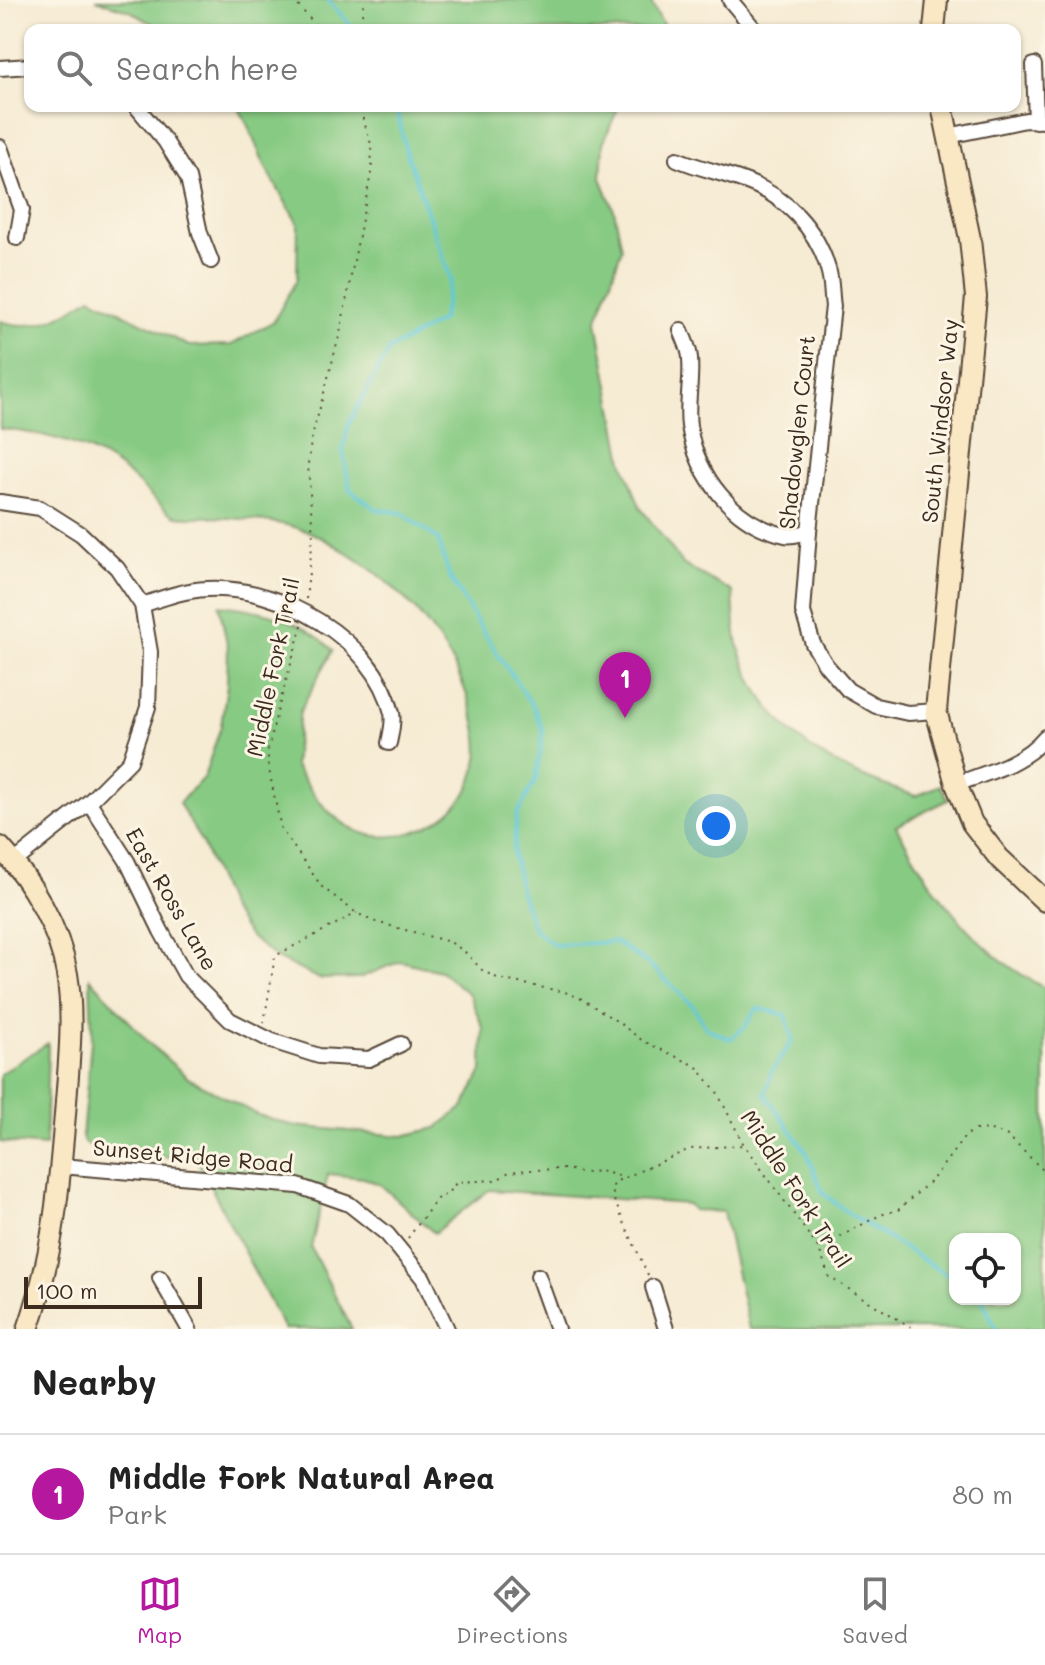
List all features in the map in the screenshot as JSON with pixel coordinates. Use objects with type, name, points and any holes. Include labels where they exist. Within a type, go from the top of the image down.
[{"type":"street","points":[[730,0],[750,24]]},
{"type":"street","points":[[935,24],[937,0]]},
{"type":"street","points":[[948,136],[1026,120],[1040,121],[1034,65]]},
{"type":"street","points":[[0,68],[24,66]]},
{"type":"street","points":[[141,112],[165,141],[188,178],[200,233],[211,261]]},
{"type":"street","name":"South Windsor Way","points":[[936,711],[976,297],[970,239],[943,112]]},
{"type":"street","points":[[0,147],[22,210],[17,238]]},
{"type":"street","name":"Shadowglen Court","points":[[677,159],[699,169],[748,182],[776,196],[801,219],[817,243],[829,269],[833,306],[803,612],[813,644],[848,690],[876,706],[908,713],[936,711]]},
{"type":"street","points":[[681,330],[691,356],[688,422],[692,442],[707,478],[725,502],[751,521],[787,536],[809,532]]},
{"type":"street","points":[[0,502],[40,508],[81,534],[117,568],[142,605],[150,652],[148,707],[130,761],[89,802],[7,854],[51,921],[67,975],[70,1019],[61,1166],[50,1254],[28,1329]]},
{"type":"street","points":[[142,605],[179,593],[208,589],[273,598],[304,612],[337,635],[371,668],[384,690],[393,715],[389,743]]},
{"type":"street","points":[[936,711],[956,784],[972,823],[999,858],[1045,901]]},
{"type":"street","points":[[956,784],[1005,766],[1045,737]]},
{"type":"street","name":"East Ross Lane","points":[[89,802],[127,861],[186,976],[230,1020],[262,1036],[319,1056],[369,1059],[401,1044]]},
{"type":"street","name":"Sunset Ridge Road","points":[[61,1166],[298,1186],[349,1204],[387,1234],[423,1278],[447,1329]]},
{"type":"street","points":[[538,1276],[557,1329]]},
{"type":"street","points":[[160,1278],[189,1329]]},
{"type":"street","points":[[653,1287],[666,1329]]},
{"type":"path","points":[[293,0],[315,24]]},
{"type":"path","points":[[361,24],[364,0]]},
{"type":"path","name":"Middle Fork Trail","points":[[361,112],[371,144],[372,168],[340,333],[311,441],[308,464],[313,537],[304,612],[268,750],[270,784],[281,829],[322,887],[357,913],[372,921],[450,942],[483,971],[499,979],[565,992],[582,999],[643,1041],[696,1066],[706,1074],[717,1092],[744,1145],[819,1249],[829,1277],[914,1329]]},
{"type":"path","points":[[262,1036],[275,956],[357,913]]},
{"type":"path","points":[[819,1249],[880,1215],[898,1210],[932,1180],[966,1135],[976,1130],[988,1129],[1008,1136],[1045,1172]]},
{"type":"path","points":[[653,1287],[613,1198],[613,1186],[624,1177],[690,1149],[744,1145]]},
{"type":"path","points":[[399,1248],[439,1196],[446,1195],[457,1182],[497,1180],[509,1172],[528,1170],[600,1171],[624,1177]]},
{"type":"green space","points":[[96,0],[650,0],[663,24],[152,24],[128,10]]},
{"type":"green space","points":[[241,112],[616,112],[603,143],[601,178],[614,210],[622,248],[597,322],[623,461],[640,507],[684,565],[733,592],[739,648],[751,679],[786,727],[807,746],[832,761],[887,786],[917,796],[940,785],[948,800],[896,826],[925,874],[958,919],[998,957],[1045,988],[1045,1329],[749,1329],[723,1212],[693,1210],[688,1204],[489,1190],[434,1233],[381,1185],[364,1178],[328,1174],[311,1248],[352,1329],[284,1329],[197,1160],[94,1149],[84,1143],[82,1137],[92,1032],[90,978],[148,1042],[188,1078],[258,1115],[294,1126],[403,1136],[436,1128],[464,1107],[482,1071],[483,1028],[469,994],[440,971],[401,961],[359,978],[319,979],[278,959],[251,938],[230,910],[202,843],[179,803],[204,777],[221,726],[228,648],[219,605],[280,617],[308,630],[333,650],[300,711],[294,765],[327,810],[355,830],[369,835],[414,832],[441,818],[468,790],[476,769],[479,747],[474,716],[462,683],[433,632],[415,610],[372,570],[322,538],[296,527],[268,522],[174,515],[129,475],[100,455],[51,437],[0,429],[0,321],[37,324],[59,317],[91,297],[189,346],[231,345],[274,321],[297,279],[298,224],[266,168]]},
{"type":"green space","points":[[48,1043],[45,1146],[0,1142],[0,1074]]},
{"type":"waterway","points":[[328,0],[350,24]]},
{"type":"waterway","points":[[397,112],[406,151],[451,280],[442,320],[389,350],[349,423],[343,451],[350,490],[376,509],[402,513],[438,539],[450,578],[534,708],[543,731],[536,779],[517,815],[513,853],[521,893],[534,929],[554,945],[615,942],[650,965],[693,1006],[706,1028],[730,1039],[745,1027],[757,1008],[786,1015],[793,1040],[772,1071],[765,1094],[807,1153],[823,1193],[848,1213],[949,1276]]},
{"type":"waterway","points":[[985,1305],[996,1329]]},
{"type":"place","name":"Middle Fork Natural Area","points":[[625,718]]}]
